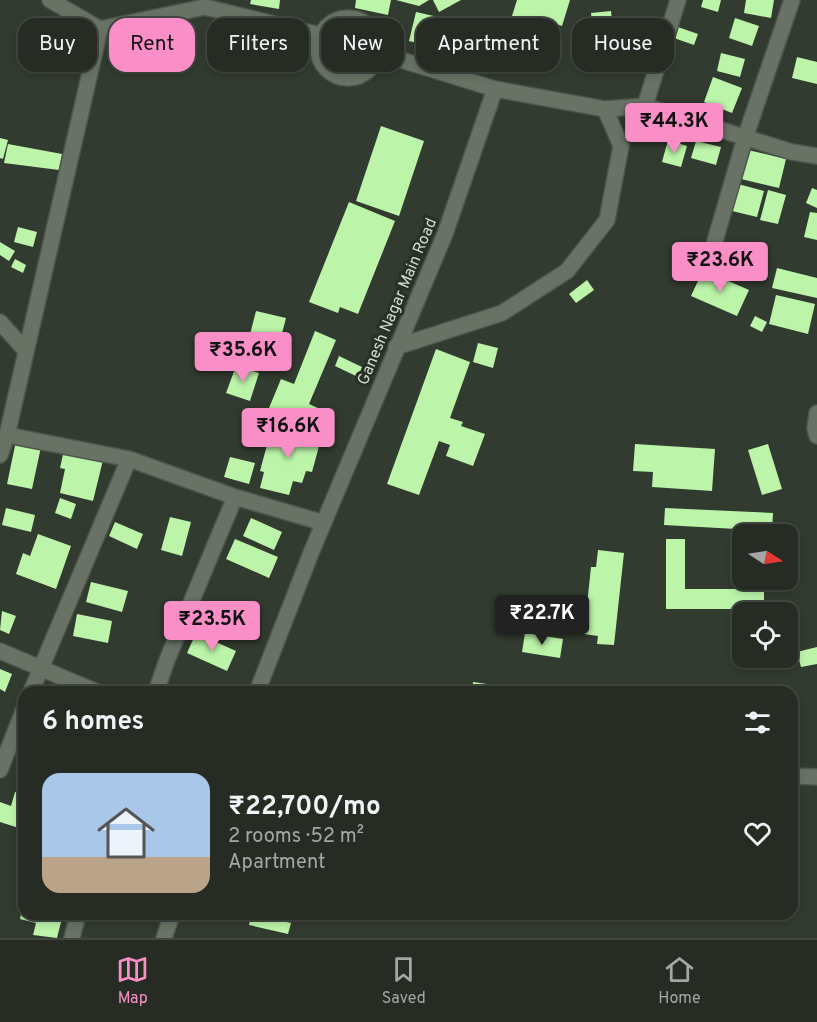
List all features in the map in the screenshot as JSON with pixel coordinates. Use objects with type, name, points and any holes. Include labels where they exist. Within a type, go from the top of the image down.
[{"type":"street","points":[[50,0],[100,29],[205,7],[320,35],[318,51],[321,61]]},
{"type":"street","points":[[645,106],[678,0]]},
{"type":"street","points":[[710,258],[745,138],[792,0]]},
{"type":"street","points":[[0,455],[100,29]]},
{"type":"street","points":[[404,61],[495,89],[605,109],[645,106],[792,152],[817,156]]},
{"type":"street","points":[[331,72],[347,79],[366,72]]},
{"type":"street","name":"Ganesh Nagar Main Road","points":[[259,686],[396,347],[445,234],[495,89]]},
{"type":"street","points":[[396,347],[502,313],[567,271],[608,220],[621,146],[605,109]]},
{"type":"street","points":[[0,322],[26,351]]},
{"type":"street","points":[[817,413],[817,436]]},
{"type":"street","points":[[3,437],[129,459],[235,497],[324,523]]},
{"type":"street","points":[[34,686],[129,459]]},
{"type":"street","points":[[158,686],[235,497]]},
{"type":"street","points":[[0,651],[83,686]]},
{"type":"street","points":[[0,770],[18,724]]},
{"type":"street","points":[[798,776],[817,777]]},
{"type":"street","points":[[72,938],[76,920]]},
{"type":"street","points":[[164,938],[170,920]]},
{"type":"building","points":[[251,0],[280,0],[279,9],[250,4]]},
{"type":"building","points":[[356,0],[391,0],[388,15],[355,8]]},
{"type":"building","points":[[396,0],[429,0],[419,6]]},
{"type":"building","points":[[433,0],[461,0],[439,12]]},
{"type":"building","points":[[517,0],[570,0],[562,26],[560,18],[511,18]]},
{"type":"building","points":[[703,0],[721,0],[718,12],[701,7]]},
{"type":"building","points":[[746,0],[774,0],[771,18],[744,13]]},
{"type":"building","points":[[611,11],[612,18],[592,18],[591,13]]},
{"type":"building","points":[[416,12],[443,18],[416,18],[416,43],[409,41]]},
{"type":"building","points":[[735,18],[759,26],[752,46],[729,38]]},
{"type":"building","points":[[675,26],[698,34],[694,45],[674,38]]},
{"type":"building","points":[[721,53],[745,59],[740,77],[717,71]]},
{"type":"building","points":[[797,57],[817,62],[817,84],[792,78]]},
{"type":"building","points":[[713,77],[742,88],[732,113],[704,102]]},
{"type":"building","points":[[381,126],[424,141],[399,216],[356,201]]},
{"type":"building","points":[[0,138],[8,140],[3,159],[0,158]]},
{"type":"building","points":[[668,140],[687,146],[681,167],[662,162]]},
{"type":"building","points":[[696,141],[721,147],[716,165],[691,158]]},
{"type":"building","points":[[8,144],[62,154],[59,170],[4,163]]},
{"type":"building","points":[[748,150],[786,159],[779,188],[741,179]]},
{"type":"building","points":[[738,184],[764,191],[757,217],[732,211]]},
{"type":"building","points":[[812,188],[817,190],[817,208],[806,203]]},
{"type":"building","points":[[768,190],[786,195],[778,224],[760,220]]},
{"type":"building","points":[[349,202],[395,221],[358,314],[340,307],[338,313],[309,302]]},
{"type":"building","points":[[810,212],[817,213],[817,240],[804,237]]},
{"type":"building","points":[[18,227],[37,232],[33,247],[14,242]]},
{"type":"building","points":[[0,242],[15,251],[9,261],[0,255]]},
{"type":"building","points":[[15,259],[26,265],[23,273],[11,267]]},
{"type":"building","points":[[777,268],[817,278],[817,298],[772,288]]},
{"type":"building","points":[[703,270],[749,290],[737,316],[691,296]]},
{"type":"building","points":[[587,280],[594,290],[576,303],[569,294]]},
{"type":"building","points":[[776,295],[815,304],[808,334],[769,324]]},
{"type":"building","points":[[256,311],[286,318],[276,357],[246,350]]},
{"type":"building","points":[[755,316],[767,322],[762,332],[750,326]]},
{"type":"building","points":[[315,331],[336,340],[309,404],[320,409],[313,426],[269,408],[281,379],[294,384]]},
{"type":"building","points":[[478,343],[498,348],[493,368],[473,362]]},
{"type":"building","points":[[436,349],[470,362],[450,418],[463,422],[461,426],[485,434],[473,466],[446,456],[450,445],[439,441],[419,495],[387,484]]},
{"type":"building","points":[[339,356],[362,367],[358,377],[335,366]]},
{"type":"building","points":[[236,366],[259,373],[250,401],[226,393]]},
{"type":"building","points":[[272,426],[321,439],[312,472],[306,471],[302,483],[293,481],[289,495],[260,488],[264,472],[260,471]]},
{"type":"building","points":[[16,441],[41,447],[32,489],[7,484]]},
{"type":"building","points":[[635,444],[715,449],[712,491],[652,487],[653,472],[633,471]]},
{"type":"building","points":[[768,444],[782,489],[762,495],[748,450]]},
{"type":"building","points":[[64,450],[103,460],[93,501],[60,493],[65,469],[60,468]]},
{"type":"building","points":[[230,457],[255,463],[249,484],[224,477]]},
{"type":"building","points":[[60,498],[76,504],[71,519],[55,513]]},
{"type":"building","points":[[6,508],[35,515],[31,532],[2,525]]},
{"type":"building","points":[[665,508],[773,513],[772,524],[732,524],[732,529],[664,525]]},
{"type":"building","points":[[170,517],[191,522],[182,556],[161,550]]},
{"type":"building","points":[[251,518],[282,532],[274,550],[243,536]]},
{"type":"building","points":[[115,522],[143,534],[137,549],[109,536]]},
{"type":"building","points":[[38,534],[71,546],[56,589],[16,574],[23,553],[30,556]]},
{"type":"building","points":[[235,539],[278,557],[269,578],[226,559]]},
{"type":"building","points":[[666,539],[685,539],[685,589],[764,590],[764,602],[732,602],[732,609],[666,609]]},
{"type":"building","points":[[598,550],[624,553],[614,645],[597,644],[598,636],[584,634],[591,567],[596,567]]},
{"type":"building","points":[[91,582],[128,591],[122,612],[86,602]]},
{"type":"building","points":[[2,611],[16,616],[9,634],[0,630]]},
{"type":"building","points":[[77,614],[112,621],[108,643],[73,636]]},
{"type":"building","points":[[196,633],[236,651],[227,671],[187,653]]},
{"type":"building","points":[[525,633],[563,639],[560,658],[522,652]]},
{"type":"building","points":[[817,647],[817,664],[801,667],[798,652]]},
{"type":"building","points":[[0,669],[12,674],[5,692],[0,689]]},
{"type":"building","points":[[473,682],[494,685],[494,686],[473,686]]},
{"type":"building","points":[[15,792],[18,793],[18,828],[0,822],[0,802],[11,806]]},
{"type":"building","points":[[24,920],[62,920],[57,938],[33,935],[36,923]]},
{"type":"building","points":[[250,920],[278,920],[291,923],[288,934],[249,925]]}]
